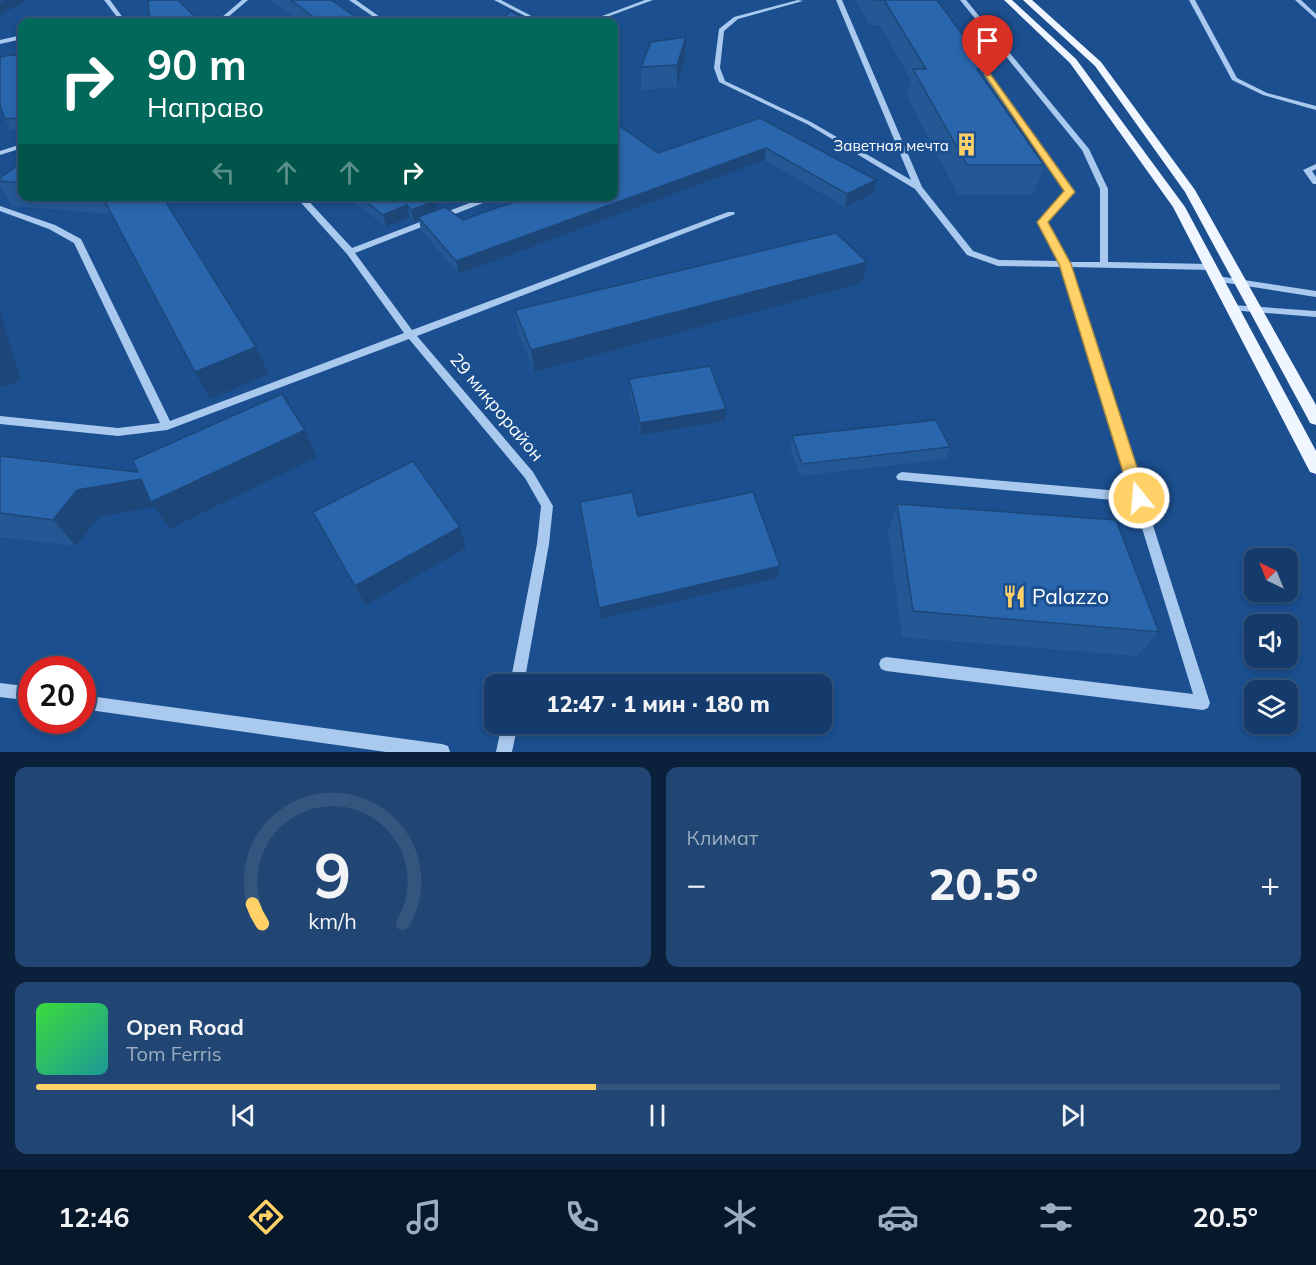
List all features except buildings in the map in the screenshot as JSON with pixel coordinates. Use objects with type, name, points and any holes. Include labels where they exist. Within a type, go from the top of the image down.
[{"type":"main road","points":[[1008,0],[1073,61],[1179,207],[1311,449],[1316,467]]},
{"type":"main road","points":[[1027,0],[1098,64],[1191,192],[1316,419]]},
{"type":"main road","points":[[1211,267],[1233,268]]},
{"type":"street","points":[[107,0],[121,18]]},
{"type":"street","points":[[224,18],[244,0]]},
{"type":"street","points":[[352,0],[378,18]]},
{"type":"street","points":[[497,0],[532,18]]},
{"type":"street","points":[[600,18],[650,0]]},
{"type":"street","points":[[839,0],[918,188],[970,253],[998,263],[1211,267]]},
{"type":"street","points":[[963,0],[1085,149],[1104,189],[1104,265]]},
{"type":"street","points":[[1192,0],[1234,79],[1265,94],[1316,108]]},
{"type":"street","points":[[1298,0],[1316,17]]},
{"type":"street","points":[[800,1],[736,18],[721,30],[717,68],[722,82],[809,123],[918,188]]},
{"type":"street","points":[[0,42],[18,39]]},
{"type":"street","points":[[885,664],[1203,703],[1065,264],[1042,222],[1070,192],[974,57]]},
{"type":"street","points":[[0,153],[18,147]]},
{"type":"street","points":[[1316,166],[1307,170],[1316,182]]},
{"type":"street","name":"29 микрорайон","points":[[304,201],[350,252],[409,333],[529,475],[547,506],[543,544],[519,674]]},
{"type":"street","points":[[350,252],[484,201]]},
{"type":"street","points":[[0,208],[52,227],[78,241],[167,426]]},
{"type":"street","points":[[0,420],[118,432],[167,426],[409,333],[731,214]]},
{"type":"street","points":[[1217,279],[1316,294]]},
{"type":"street","points":[[1233,308],[1316,315]]},
{"type":"street","points":[[902,477],[1139,498]]},
{"type":"street","points":[[0,690],[18,692]]},
{"type":"street","points":[[96,704],[442,752]]},
{"type":"street","points":[[504,752],[508,734]]},
{"type":"place","name":"Заветная мечта","points":[[967,145]]},
{"type":"place","name":"Palazzo","points":[[1014,596]]},
{"type":"route","points":[[988,77],[1070,192],[1042,222],[1065,264],[1139,498]]}]
